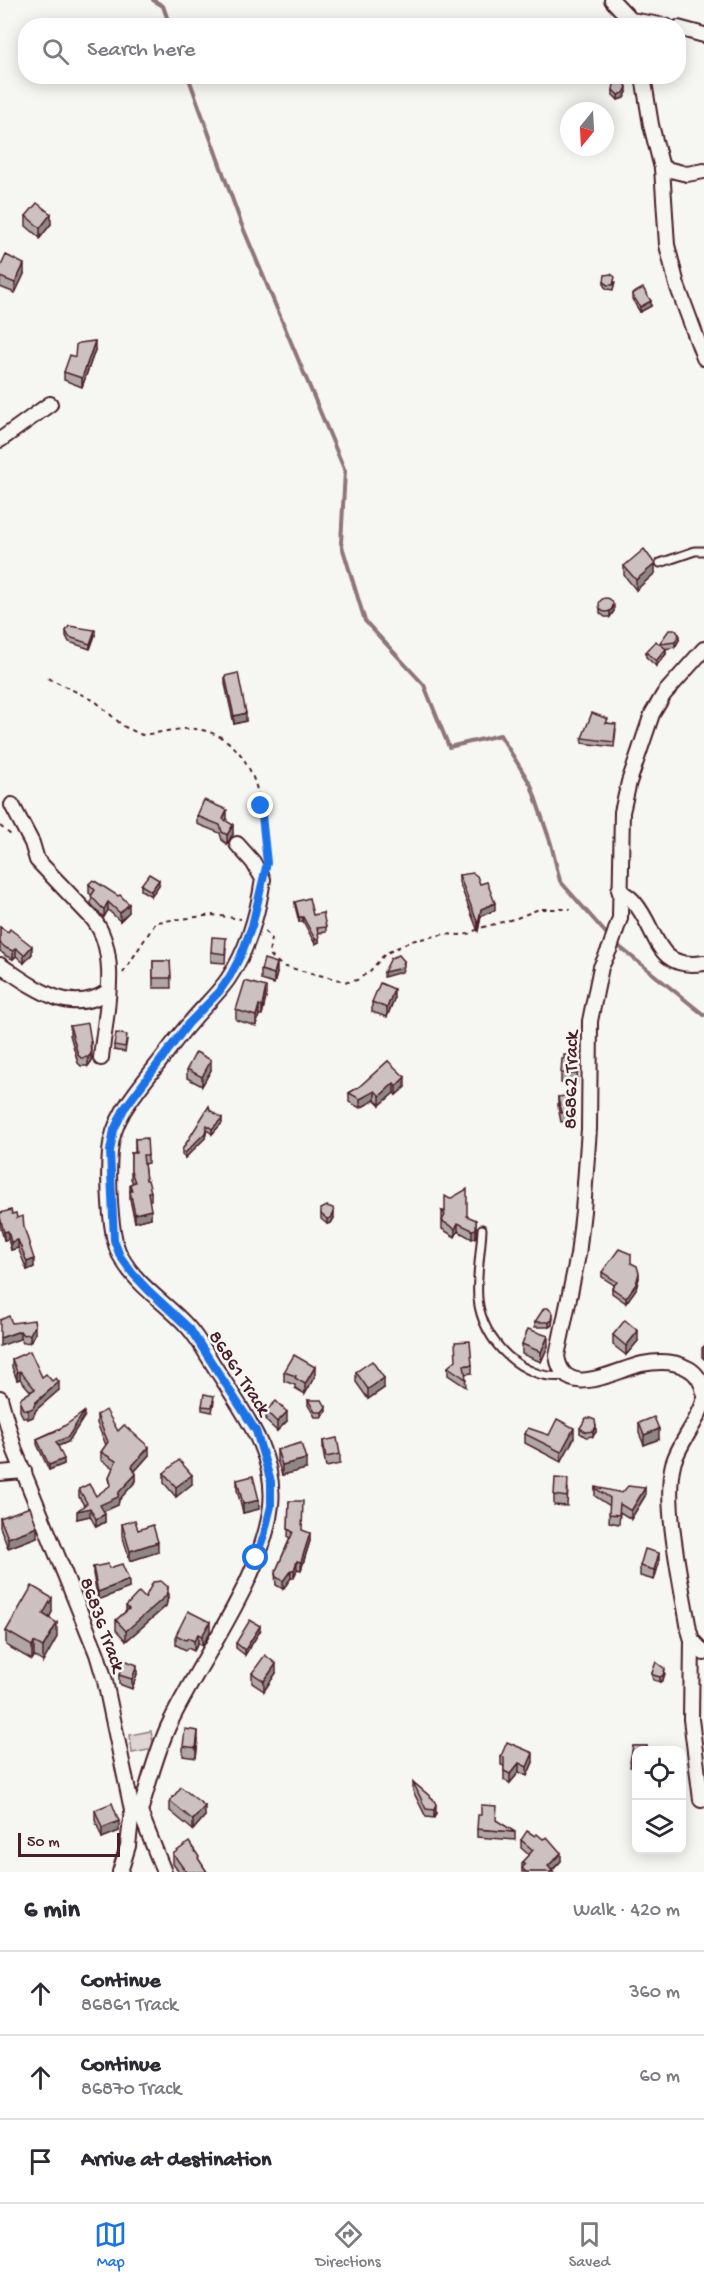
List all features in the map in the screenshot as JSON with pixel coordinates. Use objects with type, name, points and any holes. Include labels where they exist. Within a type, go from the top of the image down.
[{"type":"street","points":[[612,0],[627,18]]},
{"type":"street","points":[[686,30],[704,35]]},
{"type":"street","points":[[644,84],[651,125],[662,168],[667,245],[677,285],[704,358]]},
{"type":"street","points":[[662,168],[687,174],[704,171]]},
{"type":"street","points":[[0,440],[50,404]]},
{"type":"street","name":"86862 Track","points":[[566,1376],[559,1367],[557,1356],[578,1256],[584,1200],[589,1130],[590,1021],[601,967],[620,918],[622,812],[642,740],[652,714],[664,694],[704,649]]},
{"type":"street","points":[[12,805],[32,843],[37,860],[100,928],[109,958],[101,1058]]},
{"type":"street","points":[[237,844],[253,862],[263,879]]},
{"type":"street","name":"86861 Track","points":[[136,1811],[168,1728],[246,1582],[256,1558],[271,1506],[271,1482],[256,1431],[190,1329],[133,1274],[120,1256],[114,1240],[110,1151],[114,1130],[124,1109],[188,1024],[219,992],[230,976],[252,926],[263,879]]},
{"type":"street","points":[[619,890],[634,902],[666,956],[685,965],[704,963]]},
{"type":"street","points":[[0,965],[52,998],[65,1002],[98,998],[107,992]]},
{"type":"street","points":[[566,1376],[577,1380],[592,1380],[641,1364],[661,1362],[680,1364],[693,1371],[703,1386],[704,1393]]},
{"type":"street","name":"86836 Track","points":[[0,1398],[15,1451],[97,1654],[105,1681],[136,1811],[120,1872]]},
{"type":"street","points":[[701,1800],[691,1719],[692,1640],[676,1547],[671,1475],[674,1461],[700,1414],[704,1401]]},
{"type":"street","points":[[0,1473],[24,1471]]},
{"type":"street","points":[[692,1640],[704,1653]]},
{"type":"street","points":[[136,1811],[164,1872]]},
{"type":"lane","points":[[660,563],[695,551],[704,551]]},
{"type":"lane","points":[[482,1229],[478,1299],[489,1334],[500,1348],[520,1366],[545,1376],[566,1376]]},
{"type":"path","points":[[48,678],[95,701],[133,732],[142,735],[201,730],[233,746],[245,760],[261,806],[267,863],[263,879]]},
{"type":"path","points":[[122,974],[156,922],[213,915],[242,919],[267,932],[271,938],[269,954],[282,966],[348,982],[357,980],[370,972],[385,954],[411,941],[445,934],[459,936],[468,934],[539,909],[571,909]]},
{"type":"shaded area","points":[[151,1731],[154,1749],[132,1753],[130,1735]]},
{"type":"building","points":[[614,84],[625,84],[627,87],[624,93],[618,95],[613,90]]},
{"type":"building","points":[[37,203],[51,214],[40,228],[26,216]]},
{"type":"building","points":[[6,255],[24,264],[15,283],[0,277],[0,268]]},
{"type":"building","points":[[611,274],[615,277],[613,285],[607,285],[604,281],[605,275]]},
{"type":"building","points":[[643,288],[651,301],[640,307],[632,294]]},
{"type":"building","points":[[95,341],[82,378],[64,372],[70,355],[75,357],[76,345]]},
{"type":"building","points":[[644,549],[655,564],[636,580],[624,566]]},
{"type":"building","points":[[606,598],[611,600],[613,605],[611,610],[606,612],[601,610],[599,605],[601,600]]},
{"type":"building","points":[[69,626],[95,630],[90,644],[69,637],[66,631]]},
{"type":"building","points":[[669,630],[676,630],[679,635],[675,642],[660,644],[666,649],[656,661],[646,652],[656,641],[659,644]]},
{"type":"building","points":[[238,673],[246,713],[234,716],[225,676]]},
{"type":"building","points":[[592,713],[608,719],[606,723],[616,724],[614,742],[582,738]]},
{"type":"building","points":[[204,800],[227,810],[223,819],[233,825],[227,835],[222,832],[220,825],[197,816]]},
{"type":"building","points":[[473,873],[480,884],[487,882],[495,903],[481,909],[478,924],[459,875]]},
{"type":"building","points":[[149,874],[159,880],[151,891],[141,885]]},
{"type":"building","points":[[93,880],[118,896],[120,895],[129,904],[120,913],[108,902],[104,909],[102,908],[91,896],[95,890],[89,884]]},
{"type":"building","points":[[309,898],[313,915],[323,913],[326,927],[317,928],[319,938],[315,939],[303,917],[299,917],[295,902]]},
{"type":"building","points":[[0,927],[8,932],[10,929],[32,946],[24,955],[16,948],[13,951],[6,948],[0,943]]},
{"type":"building","points":[[212,937],[226,938],[225,954],[211,952]]},
{"type":"building","points":[[399,955],[404,961],[402,968],[384,972],[391,958]]},
{"type":"building","points":[[264,959],[277,963],[274,974],[261,970]]},
{"type":"building","points":[[153,961],[170,961],[171,978],[153,978]]},
{"type":"building","points":[[245,981],[266,987],[262,1006],[259,1005],[256,1016],[236,1010]]},
{"type":"building","points":[[380,983],[394,989],[387,1008],[372,1002]]},
{"type":"building","points":[[88,1023],[91,1054],[81,1058],[78,1055],[70,1026]]},
{"type":"building","points":[[116,1033],[127,1035],[125,1047],[114,1045]]},
{"type":"building","points":[[196,1052],[211,1060],[202,1077],[187,1069]]},
{"type":"building","points":[[564,1055],[578,1055],[577,1074],[561,1073]]},
{"type":"building","points":[[388,1061],[405,1077],[396,1086],[394,1083],[380,1096],[375,1091],[360,1099],[349,1093],[359,1087]]},
{"type":"building","points":[[571,1095],[575,1110],[561,1113],[558,1097]]},
{"type":"building","points":[[209,1106],[210,1110],[222,1118],[212,1129],[207,1125],[205,1133],[185,1153],[182,1150]]},
{"type":"building","points":[[147,1138],[148,1155],[143,1155],[146,1180],[148,1180],[151,1192],[148,1192],[151,1210],[135,1214],[130,1191],[132,1191],[130,1184],[135,1182],[131,1171],[131,1153],[136,1153],[135,1139]]},
{"type":"building","points":[[467,1189],[467,1216],[476,1220],[476,1229],[472,1230],[458,1223],[455,1229],[442,1221],[445,1215],[442,1211],[445,1212],[445,1196],[450,1199]]},
{"type":"building","points":[[327,1206],[333,1208],[334,1213],[331,1218],[327,1219],[321,1214],[321,1209]]},
{"type":"building","points":[[11,1210],[12,1214],[16,1213],[17,1218],[23,1216],[34,1259],[27,1262],[18,1240],[11,1242],[8,1231],[4,1232],[0,1213]]},
{"type":"building","points":[[619,1249],[631,1254],[631,1263],[637,1266],[639,1273],[636,1284],[626,1298],[612,1288],[617,1282],[602,1272]]},
{"type":"building","points":[[544,1308],[548,1308],[553,1313],[552,1320],[535,1322]]},
{"type":"building","points":[[9,1316],[12,1323],[34,1320],[35,1325],[30,1334],[23,1335],[20,1331],[0,1338],[0,1320]]},
{"type":"building","points":[[625,1320],[638,1331],[626,1346],[613,1335]]},
{"type":"building","points":[[528,1329],[548,1336],[541,1352],[522,1344]]},
{"type":"building","points":[[470,1341],[472,1365],[464,1365],[466,1379],[448,1367],[456,1360],[455,1342]]},
{"type":"building","points":[[30,1351],[42,1377],[46,1374],[52,1381],[56,1378],[59,1382],[36,1402],[33,1408],[28,1410],[23,1409],[21,1398],[35,1389],[20,1371],[17,1372],[12,1359]]},
{"type":"building","points":[[294,1355],[315,1367],[305,1384],[295,1378],[296,1376],[284,1372]]},
{"type":"building","points":[[372,1361],[384,1378],[368,1389],[356,1372]]},
{"type":"building","points":[[204,1394],[214,1396],[212,1407],[202,1406]]},
{"type":"building","points":[[308,1400],[322,1400],[326,1407],[322,1412],[315,1412]]},
{"type":"building","points":[[276,1401],[287,1412],[277,1422],[266,1411]]},
{"type":"building","points":[[106,1410],[118,1431],[124,1425],[149,1447],[132,1466],[136,1474],[119,1492],[118,1497],[100,1505],[105,1514],[96,1519],[90,1508],[77,1511],[87,1503],[79,1489],[89,1484],[96,1496],[111,1485],[109,1477],[116,1461],[101,1452],[108,1442],[97,1415]]},
{"type":"building","points":[[84,1412],[68,1437],[56,1442],[64,1459],[49,1465],[37,1439],[60,1429]]},
{"type":"building","points":[[654,1417],[659,1429],[644,1435],[639,1423]]},
{"type":"building","points":[[586,1418],[595,1420],[596,1427],[593,1431],[586,1432],[580,1428]]},
{"type":"building","points":[[557,1419],[574,1428],[561,1452],[525,1434],[528,1428],[549,1435]]},
{"type":"building","points":[[337,1438],[340,1454],[326,1457],[323,1441]]},
{"type":"building","points":[[301,1443],[306,1459],[282,1465],[277,1450]]},
{"type":"building","points":[[179,1460],[192,1475],[176,1487],[164,1473]]},
{"type":"building","points":[[253,1476],[259,1500],[243,1504],[237,1480]]},
{"type":"building","points":[[555,1478],[568,1479],[567,1497],[554,1495]]},
{"type":"building","points":[[628,1486],[645,1488],[631,1511],[620,1504],[619,1515],[609,1514],[610,1498],[595,1487],[622,1493]]},
{"type":"building","points":[[289,1501],[303,1501],[302,1530],[310,1533],[301,1562],[297,1561],[294,1570],[291,1570],[283,1581],[276,1577],[275,1573],[293,1532],[288,1529]]},
{"type":"building","points":[[30,1507],[37,1527],[8,1538],[0,1518]]},
{"type":"building","points":[[135,1520],[138,1530],[153,1525],[158,1542],[130,1551],[122,1524]]},
{"type":"building","points":[[645,1549],[659,1553],[654,1570],[640,1566]]},
{"type":"building","points":[[108,1564],[109,1568],[122,1564],[129,1580],[98,1592],[93,1567]]},
{"type":"building","points":[[161,1581],[168,1587],[166,1596],[126,1631],[116,1620],[129,1609],[126,1606],[139,1592],[145,1598],[153,1582]]},
{"type":"building","points":[[32,1586],[52,1598],[43,1614],[57,1623],[43,1647],[34,1642],[32,1646],[6,1631]]},
{"type":"building","points":[[188,1611],[210,1622],[202,1636],[198,1634],[194,1641],[176,1635]]},
{"type":"building","points":[[250,1620],[260,1626],[245,1650],[236,1643]]},
{"type":"building","points":[[265,1655],[276,1664],[264,1681],[252,1673]]},
{"type":"building","points":[[124,1660],[137,1665],[132,1679],[119,1675]]},
{"type":"building","points":[[656,1662],[665,1669],[660,1677],[652,1673]]},
{"type":"building","points":[[185,1729],[198,1731],[196,1748],[183,1746]]},
{"type":"building","points":[[507,1742],[533,1753],[527,1767],[519,1763],[510,1774],[504,1771],[504,1757],[501,1756]]},
{"type":"building","points":[[413,1782],[433,1799],[436,1804],[434,1810],[426,1809]]},
{"type":"building","points":[[181,1787],[205,1806],[193,1820],[170,1801]]},
{"type":"building","points":[[112,1803],[119,1821],[102,1828],[95,1810]]},
{"type":"building","points":[[481,1805],[497,1806],[496,1820],[515,1832],[477,1829]]},
{"type":"building","points":[[527,1831],[543,1839],[547,1837],[561,1853],[548,1866],[553,1872],[526,1872],[522,1868],[525,1865],[522,1862],[533,1850],[521,1840]]},
{"type":"building","points":[[189,1842],[207,1872],[186,1872],[173,1854]]},
{"type":"waterway","points":[[153,0],[163,6],[167,18]]},
{"type":"waterway","points":[[191,84],[241,223],[345,471],[341,543],[365,621],[424,685],[449,747],[500,735],[531,785],[551,844],[560,881],[611,939]]},
{"type":"waterway","points":[[616,944],[704,1015]]},
{"type":"route","points":[[256,1558],[271,1506],[271,1482],[256,1431],[190,1329],[148,1290],[120,1256],[114,1240],[110,1151],[114,1130],[124,1109],[188,1024],[219,992],[241,955],[252,926],[267,863],[261,806]]}]
